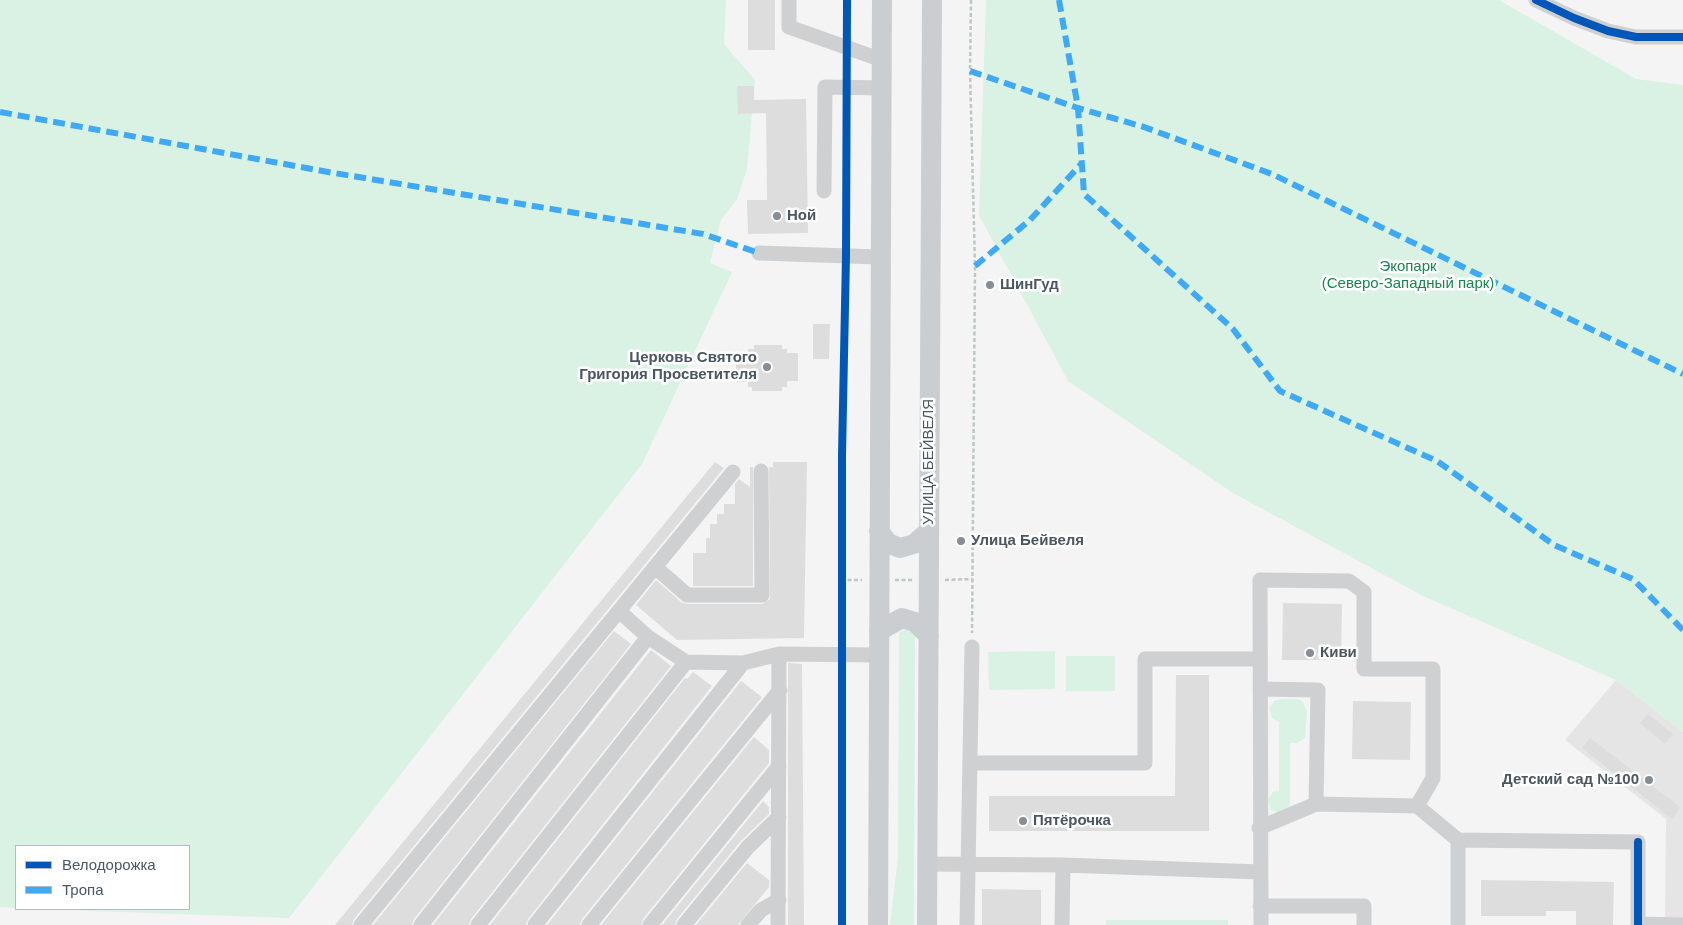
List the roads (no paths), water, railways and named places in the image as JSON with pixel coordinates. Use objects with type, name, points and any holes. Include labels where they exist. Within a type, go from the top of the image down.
[{"type":"main road","points":[[878,925],[882,0]]},
{"type":"main road","name":"УЛИЦА БЕЙВЕЛЯ","points":[[927,925],[932,0]]},
{"type":"main road","points":[[879,531],[888,543],[900,548],[914,544],[929,531]]},
{"type":"main road","points":[[879,630],[902,618],[915,622],[929,636]]},
{"type":"street","points":[[789,0],[789,27],[882,60]]},
{"type":"street","points":[[1536,0],[1574,18],[1608,31],[1636,37],[1683,38]]},
{"type":"street","points":[[824,191],[825,87],[882,88]]},
{"type":"street","points":[[759,253],[880,257]]},
{"type":"street","points":[[655,567],[687,595],[762,595],[762,471]]},
{"type":"street","points":[[361,925],[733,472]]},
{"type":"street","points":[[1260,925],[1260,580],[1349,581],[1364,592],[1364,669],[1433,669],[1432,778],[1417,806]]},
{"type":"street","points":[[619,611],[648,637],[686,662],[743,663],[779,654],[879,655]]},
{"type":"street","points":[[421,925],[648,637]]},
{"type":"street","points":[[967,925],[967,865],[972,763],[972,647]]},
{"type":"street","points":[[778,925],[779,654]]},
{"type":"street","points":[[972,763],[1145,763],[1145,659],[1260,659]]},
{"type":"street","points":[[478,925],[686,662]]},
{"type":"street","points":[[535,925],[743,663]]},
{"type":"street","points":[[1260,689],[1318,690],[1316,804]]},
{"type":"street","points":[[589,925],[780,690]]},
{"type":"street","points":[[650,925],[780,766]]},
{"type":"street","points":[[1260,828],[1316,804],[1417,806],[1458,840],[1638,842],[1638,925],[1683,925]]},
{"type":"street","points":[[684,925],[748,847],[779,817]]},
{"type":"street","points":[[1458,840],[1458,925]]},
{"type":"street","points":[[928,864],[1063,864],[1261,872]]},
{"type":"street","points":[[1062,925],[1063,864]]},
{"type":"street","points":[[748,925],[761,910],[779,900]]},
{"type":"street","points":[[1260,906],[1364,906],[1364,925]]},
{"type":"place","name":"Ной","points":[[777,216]]},
{"type":"place","name":"ШинГуд","points":[[990,285]]},
{"type":"place","name":"Церковь Святого Григория Просветителя","points":[[767,367]]},
{"type":"place","name":"Улица Бейвеля","points":[[961,541]]},
{"type":"place","name":"Киви","points":[[1310,653]]},
{"type":"place","name":"Детский сад №100","points":[[1649,780]]},
{"type":"place","name":"Пятёрочка","points":[[1023,821]]},
{"type":"park label","name":"Экопарк (Северо-Западный парк)","points":[[1408,276]]}]
